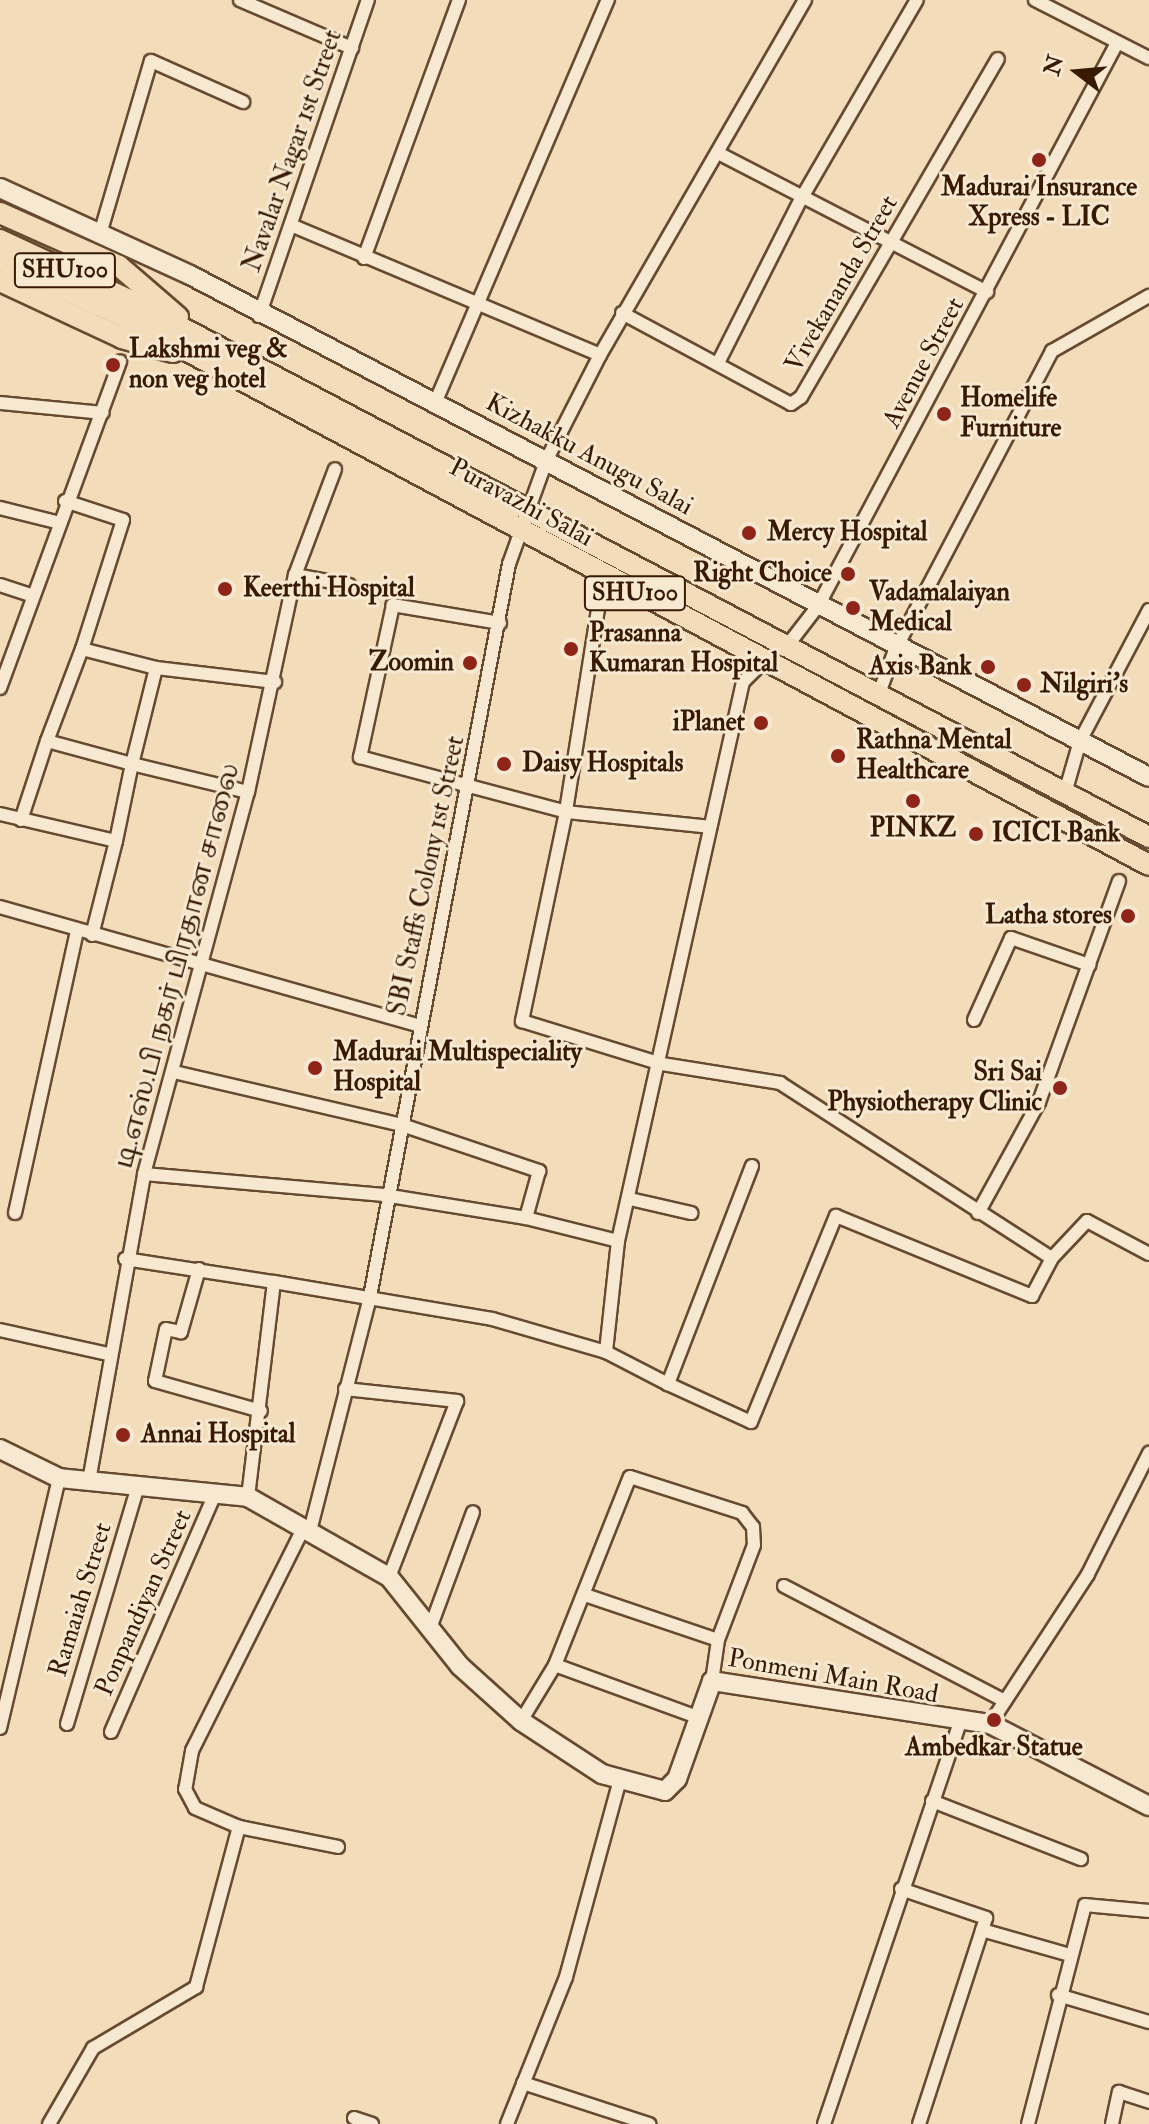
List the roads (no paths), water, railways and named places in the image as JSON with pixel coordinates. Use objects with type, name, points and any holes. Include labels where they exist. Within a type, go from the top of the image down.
[{"type":"main road","points":[[0,213],[119,266],[205,340]]},
{"type":"main road","name":"SHU100","points":[[0,240],[127,308]]},
{"type":"main road","name":"SHU100","points":[[0,260],[127,308]]},
{"type":"main road","points":[[0,281],[122,338],[208,362]]},
{"type":"main road","name":"Puravazhi Salai","points":[[127,308],[205,340],[1149,837]]},
{"type":"main road","name":"Puravazhi Salai","points":[[127,308],[208,362],[521,533],[1149,865]]},
{"type":"street","points":[[240,0],[352,48]]},
{"type":"street","name":"Navalar Nagar 1st Street","points":[[259,316],[368,0]]},
{"type":"street","points":[[364,258],[459,0]]},
{"type":"street","points":[[435,403],[608,0]]},
{"type":"street","name":"SBI Staffs Colony 1st Street","points":[[239,1827],[188,1801],[192,1751],[307,1529],[369,1302],[384,1195],[402,1125],[416,1025],[472,790],[500,623],[521,533],[532,514],[546,461],[622,313],[805,0]]},
{"type":"street","points":[[719,361],[801,199],[917,0]]},
{"type":"street","points":[[1035,0],[1149,58]]},
{"type":"street","name":"Avenue Street","points":[[710,827],[743,682],[764,659],[787,648],[818,606],[1117,43]]},
{"type":"street","name":"Vivekananda Street","points":[[622,313],[719,361],[791,404],[801,397],[998,59]]},
{"type":"street","points":[[100,234],[151,61],[243,102]]},
{"type":"street","points":[[718,153],[801,199],[987,292]]},
{"type":"street","name":"Kizhakku Anugu Salai","points":[[0,188],[100,234],[435,403],[895,650],[1149,777]]},
{"type":"street","points":[[291,225],[475,308],[600,355]]},
{"type":"street","points":[[878,696],[895,650],[1052,351],[1149,296]]},
{"type":"street","points":[[0,688],[3,664],[56,522],[103,413],[120,361]]},
{"type":"street","points":[[0,403],[103,413]]},
{"type":"street","name":"டி.எஸ்.பி நகர் பிரதான சாலை","points":[[89,1481],[125,1259],[144,1174],[248,792],[275,682],[295,575],[335,469]]},
{"type":"street","points":[[21,820],[82,649],[123,520],[65,501]]},
{"type":"street","points":[[0,508],[56,522]]},
{"type":"street","points":[[295,575],[349,585]]},
{"type":"street","points":[[0,585],[31,595]]},
{"type":"street","points":[[500,623],[393,605],[360,757],[472,790],[566,812],[710,827],[662,1064],[618,1241],[606,1352]]},
{"type":"street","points":[[598,609],[566,812],[522,1021],[662,1064],[780,1083],[1052,1258]]},
{"type":"street","points":[[1065,793],[1080,741],[1149,610]]},
{"type":"street","points":[[82,649],[156,668],[275,682]]},
{"type":"street","points":[[92,935],[156,668]]},
{"type":"street","points":[[47,741],[248,792]]},
{"type":"street","points":[[0,814],[116,841]]},
{"type":"street","points":[[978,1213],[1039,1102],[1119,881]]},
{"type":"street","points":[[0,907],[199,969],[416,1025]]},
{"type":"street","points":[[15,1213],[77,930]]},
{"type":"street","points":[[974,1020],[1011,938],[1089,965]]},
{"type":"street","points":[[174,1072],[402,1125],[539,1171],[526,1218]]},
{"type":"street","points":[[668,1384],[752,1166]]},
{"type":"street","points":[[144,1174],[384,1195],[526,1218],[618,1241]]},
{"type":"street","points":[[630,1199],[691,1213]]},
{"type":"street","points":[[125,1259],[274,1282],[369,1302],[492,1319],[606,1352],[751,1422],[836,1216],[1032,1296],[1052,1258],[1087,1221],[1149,1254]]},
{"type":"street","points":[[199,1269],[181,1332],[166,1329],[155,1381],[261,1411]]},
{"type":"street","points":[[248,1497],[261,1411],[274,1282]]},
{"type":"street","points":[[0,1330],[108,1354]]},
{"type":"street","points":[[345,1389],[457,1401],[389,1577]]},
{"type":"street","name":"Ponmeni Main Road","points":[[0,1449],[59,1478],[137,1489],[216,1492],[248,1497],[389,1577],[432,1623],[460,1666],[521,1721],[620,1779],[665,1791],[677,1779],[712,1681],[959,1725],[990,1724],[1149,1806]]},
{"type":"street","points":[[990,1724],[1088,1574],[1149,1453]]},
{"type":"street","points":[[521,1721],[555,1665],[630,1477],[742,1513],[753,1527],[754,1545],[718,1640],[712,1681]]},
{"type":"street","points":[[0,1728],[59,1478]]},
{"type":"street","name":"Ramaiah Street","points":[[67,1724],[137,1489]]},
{"type":"street","name":"Ponpandiyan Street","points":[[111,1732],[216,1492]]},
{"type":"street","points":[[432,1623],[473,1512]]},
{"type":"street","points":[[784,1586],[1005,1701]]},
{"type":"street","points":[[585,1595],[718,1640]]},
{"type":"street","points":[[0,1660],[16,1663]]},
{"type":"street","points":[[555,1665],[700,1718]]},
{"type":"street","points":[[824,2124],[959,1725]]},
{"type":"street","points":[[507,2124],[566,1977],[620,1779]]},
{"type":"street","points":[[932,1801],[1081,1859]]},
{"type":"street","points":[[49,2124],[93,2048],[196,1987],[239,1827],[338,1847]]},
{"type":"street","points":[[901,1889],[986,1918],[919,2124]]},
{"type":"street","points":[[1028,2124],[1058,1995],[1085,1905],[1149,1911]]},
{"type":"street","points":[[982,1930],[1070,1955]]},
{"type":"street","points":[[1058,1995],[1149,2022]]},
{"type":"street","points":[[523,2083],[649,2124]]},
{"type":"street","points":[[1112,2124],[1119,2092],[1149,2102]]},
{"type":"street","points":[[354,2118],[372,2124]]},
{"type":"place","name":"Madurai Insurance Xpress - LIC","points":[[1039,160]]},
{"type":"place","name":"Lakshmi veg & non veg hotel","points":[[113,365]]},
{"type":"place","name":"Homelife Furniture","points":[[944,414]]},
{"type":"place","name":"Mercy Hospital","points":[[749,533]]},
{"type":"place","name":"Right Choice","points":[[848,574]]},
{"type":"place","name":"Keerthi Hospital","points":[[225,589]]},
{"type":"place","name":"Vadamalaiyan Medical","points":[[853,608]]},
{"type":"place","name":"Prasanna Kumaran Hospital","points":[[571,649]]},
{"type":"place","name":"Zoomin","points":[[470,663]]},
{"type":"place","name":"Axis Bank","points":[[988,667]]},
{"type":"place","name":"Nilgiri's","points":[[1024,685]]},
{"type":"place","name":"iPlanet","points":[[761,723]]},
{"type":"place","name":"Rathna Mental Healthcare","points":[[838,756]]},
{"type":"place","name":"Daisy Hospitals","points":[[504,764]]},
{"type":"place","name":"PINKZ","points":[[913,801]]},
{"type":"place","name":"ICICI Bank","points":[[976,834]]},
{"type":"place","name":"Latha stores","points":[[1128,916]]},
{"type":"place","name":"Madurai Multispeciality Hospital","points":[[315,1068]]},
{"type":"place","name":"Sri Sai Physiotherapy Clinic","points":[[1060,1088]]},
{"type":"place","name":"Annai Hospital","points":[[123,1435]]},
{"type":"place","name":"Ambedkar Statue","points":[[994,1720]]}]
